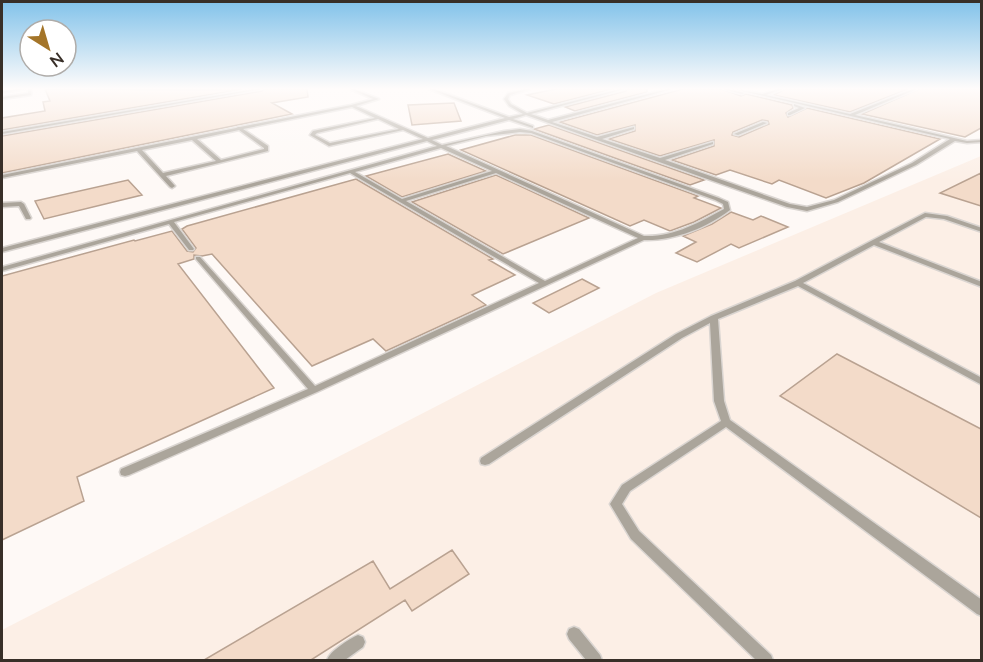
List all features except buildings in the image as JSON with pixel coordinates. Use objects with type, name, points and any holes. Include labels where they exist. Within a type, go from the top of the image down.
[{"type":"lane","points":[[2,133],[79,120]]},
{"type":"lane","points":[[2,177],[280,120]]},
{"type":"lane","points":[[370,120],[315,132],[312,135],[329,145],[404,129]]},
{"type":"lane","points":[[2,269],[350,171],[443,147],[522,129],[706,195],[727,206],[728,210],[677,235],[660,240],[643,238],[443,147],[427,139],[383,120]]},
{"type":"lane","points":[[2,250],[500,120]]},
{"type":"lane","points":[[512,120],[697,186]]},
{"type":"lane","points":[[545,120],[789,206],[807,209],[836,201],[880,181],[954,139]]},
{"type":"lane","points":[[549,121],[553,120]]},
{"type":"lane","points":[[872,120],[954,139],[981,141]]},
{"type":"lane","points":[[736,134],[765,123]]},
{"type":"lane","points":[[162,175],[266,150],[266,147],[238,128]]},
{"type":"lane","points":[[599,138],[632,128]]},
{"type":"lane","points":[[193,138],[220,162]]},
{"type":"lane","points":[[660,160],[711,143]]},
{"type":"lane","points":[[138,149],[172,186]]},
{"type":"lane","points":[[350,171],[545,284]]},
{"type":"lane","points":[[401,201],[497,171]]},
{"type":"lane","points":[[2,205],[21,204],[27,218]]},
{"type":"lane","points":[[485,461],[679,336],[714,318],[798,283],[925,215],[945,217],[981,230]]},
{"type":"lane","points":[[171,222],[191,249]]},
{"type":"lane","points":[[124,472],[314,390],[643,238]]},
{"type":"lane","points":[[873,242],[981,285]]},
{"type":"lane","points":[[198,258],[314,390]]},
{"type":"lane","points":[[798,283],[981,382]]},
{"type":"lane","points":[[714,318],[719,401],[726,422],[981,609]]},
{"type":"lane","points":[[726,422],[626,488],[616,504],[634,535],[766,660]]},
{"type":"lane","points":[[574,634],[595,660]]},
{"type":"lane","points":[[334,660],[358,642]]},
{"type":"shaded area","points":[[981,156],[981,660],[2,660],[2,630],[656,293]]}]
